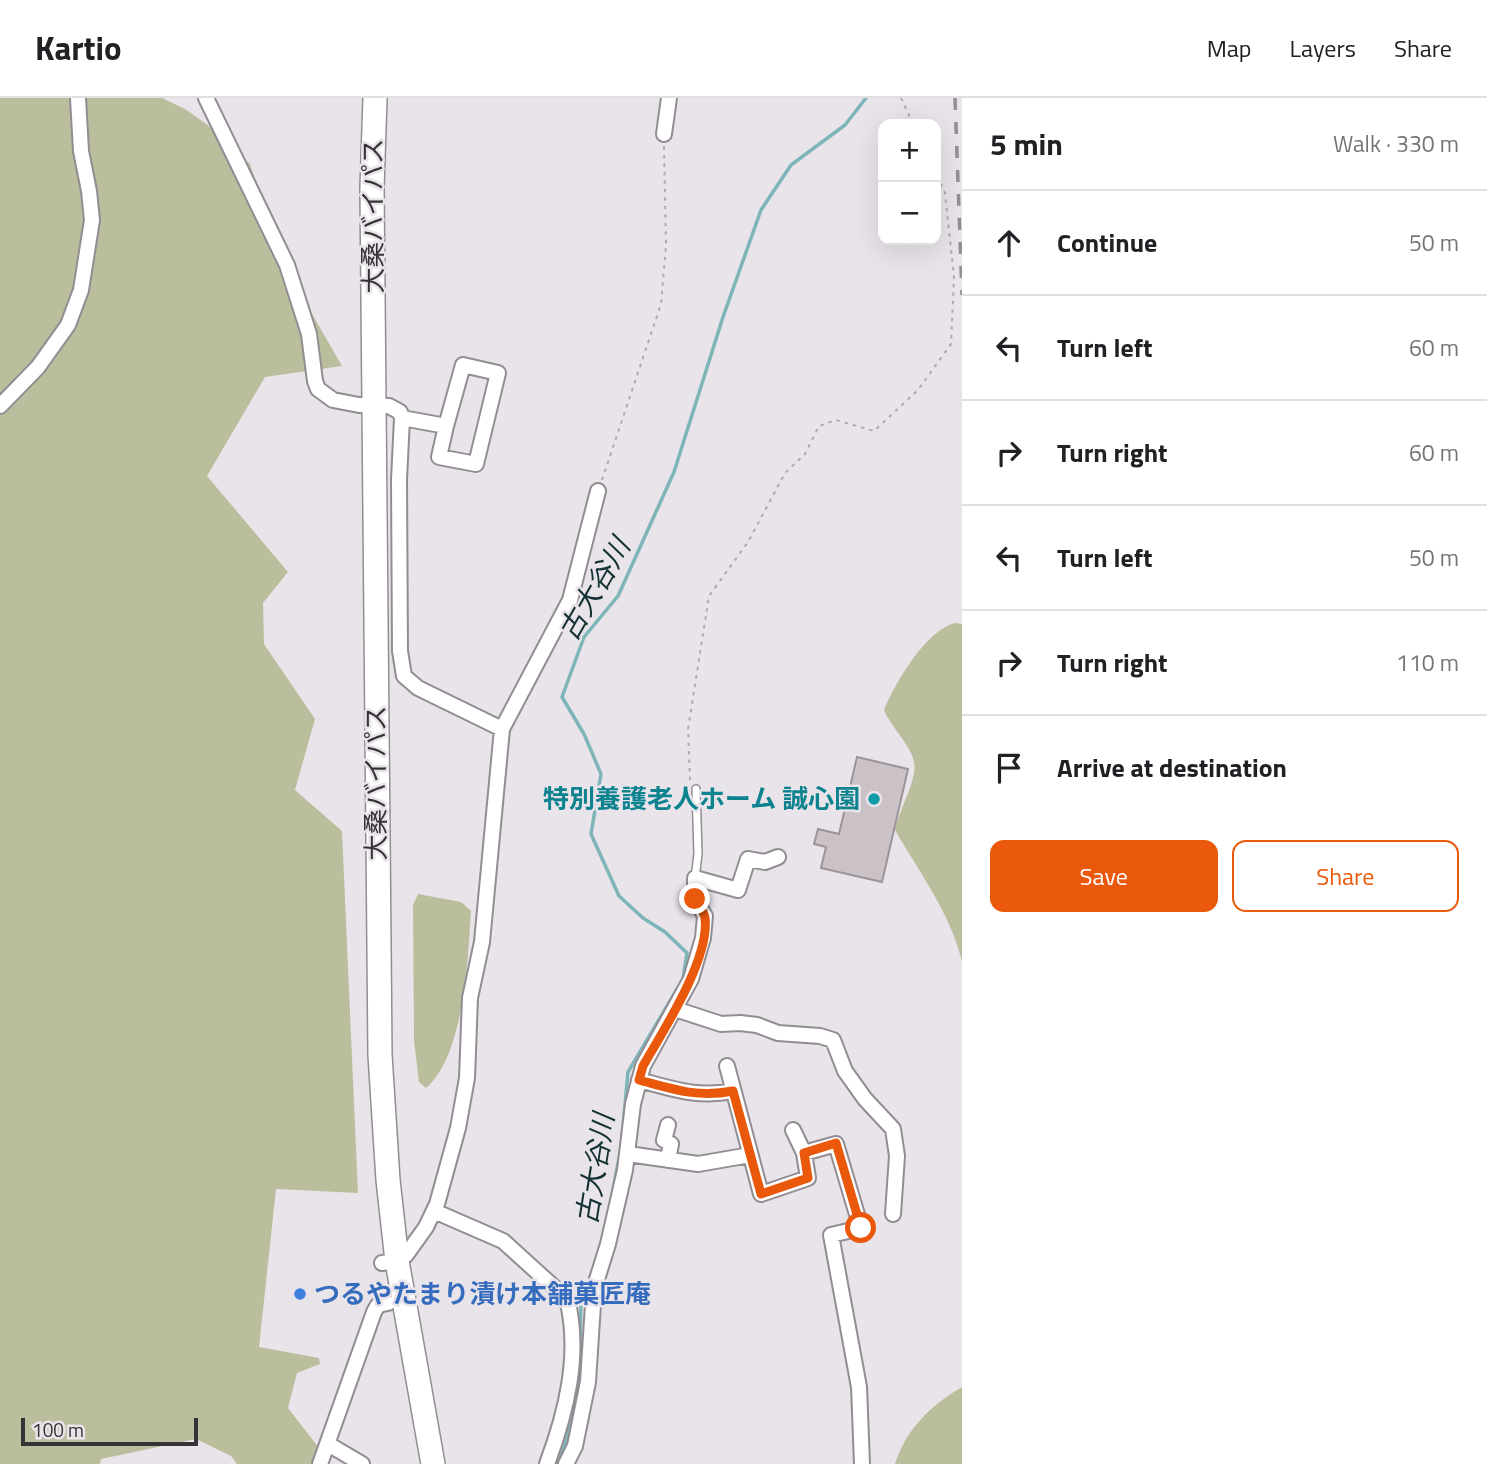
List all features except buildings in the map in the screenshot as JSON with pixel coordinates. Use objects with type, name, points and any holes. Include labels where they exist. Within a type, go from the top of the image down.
[{"type":"highway","name":"大桑バイパス","points":[[359,98],[356,188],[366,405]]},
{"type":"highway","name":"大桑バイパス","points":[[375,98],[366,405],[371,965],[383,1110],[390,1262],[388,1303],[416,1464]]},
{"type":"highway","name":"大桑バイパス","points":[[390,1262],[432,1464]]},
{"type":"street","points":[[0,406],[38,367],[68,325],[80,290],[92,220],[81,151],[78,98]]},
{"type":"street","points":[[206,98],[287,265],[309,334],[318,389],[333,400],[397,409],[402,418],[398,480],[400,638],[404,676],[418,688],[502,729]]},
{"type":"street","points":[[664,134],[669,98]]},
{"type":"street","points":[[463,365],[498,373],[476,464],[439,457],[446,426],[463,365]]},
{"type":"street","points":[[402,418],[446,426]]},
{"type":"street","points":[[390,1262],[406,1255],[434,1211],[458,1128],[467,1078],[470,998],[482,942],[502,729],[570,600],[598,491]]},
{"type":"street","points":[[566,1464],[575,1446],[588,1382],[594,1289],[608,1244],[628,1154],[633,1104],[639,1080],[643,1066],[691,979],[704,938],[705,916],[695,899],[695,878],[738,890],[748,859],[765,862],[778,858]]},
{"type":"street","points":[[675,1009],[721,1024],[757,1025],[778,1033],[820,1036],[833,1040],[845,1071],[865,1099],[893,1129],[897,1156],[893,1214]]},
{"type":"street","points":[[727,1066],[761,1194],[808,1178],[804,1153],[793,1130]]},
{"type":"street","points":[[639,1080],[688,1093],[712,1095],[733,1091]]},
{"type":"street","points":[[668,1125],[664,1140],[671,1144],[668,1160]]},
{"type":"street","points":[[804,1153],[836,1143],[861,1228],[831,1235],[859,1387],[862,1464]]},
{"type":"street","points":[[628,1154],[698,1164],[750,1155]]},
{"type":"street","points":[[434,1211],[503,1241],[567,1299],[572,1354],[568,1394],[561,1427],[547,1464]]},
{"type":"street","points":[[320,1464],[374,1312],[379,1305],[388,1303]]},
{"type":"street","points":[[328,1444],[362,1464]]},
{"type":"lane","points":[[695,878],[698,854],[696,789]]},
{"type":"path","points":[[901,98],[911,119]]},
{"type":"path","points":[[598,491],[660,304],[666,246],[664,134]]},
{"type":"path","points":[[696,789],[688,778],[688,729],[709,596],[748,542],[785,473],[805,454],[819,426],[836,420],[874,431],[918,390],[951,344],[954,277],[945,193],[940,182]]},
{"type":"green space","points":[[0,98],[162,98],[185,109],[209,126],[250,164],[258,189],[263,229],[342,366],[265,377],[207,476],[288,572],[263,603],[264,644],[315,719],[295,790],[342,831],[358,1193],[276,1189],[259,1347],[319,1358],[320,1364],[297,1373],[288,1408],[319,1448],[311,1464],[237,1464],[231,1456],[196,1439],[101,1459],[100,1464],[0,1464]]},
{"type":"green space","points":[[955,623],[962,624],[962,962],[942,910],[895,830],[911,786],[914,762],[884,710],[904,672],[923,646],[944,628]]},
{"type":"green space","points":[[418,894],[461,902],[471,911],[462,1006],[456,1031],[449,1054],[439,1073],[426,1088],[419,1082],[414,1041],[413,905]]},
{"type":"green space","points":[[962,1387],[962,1464],[895,1464],[906,1440],[921,1419]]},
{"type":"waterway","name":"古大谷川","points":[[622,1138],[628,1072],[683,979],[687,953],[619,896],[591,834],[601,774],[584,734],[562,697],[584,637],[618,596],[674,472],[723,317],[761,210],[791,165],[845,125],[866,98]]},
{"type":"waterway","name":"古大谷川","points":[[611,1200],[620,1153]]},
{"type":"waterway","name":"古大谷川","points":[[558,1464],[579,1387],[581,1302],[592,1272]]},
{"type":"railway","points":[[955,98],[962,295]]},
{"type":"place","name":"特別養護老人ホーム 誠心園","points":[[874,799]]},
{"type":"place","name":"つるやたまり漬け本舗菓匠庵","points":[[300,1294]]},
{"type":"route","points":[[695,899],[705,916],[704,938],[691,979],[643,1066],[639,1080],[688,1093],[712,1095],[733,1091],[761,1194],[808,1178],[804,1153],[836,1143],[861,1228]]}]
